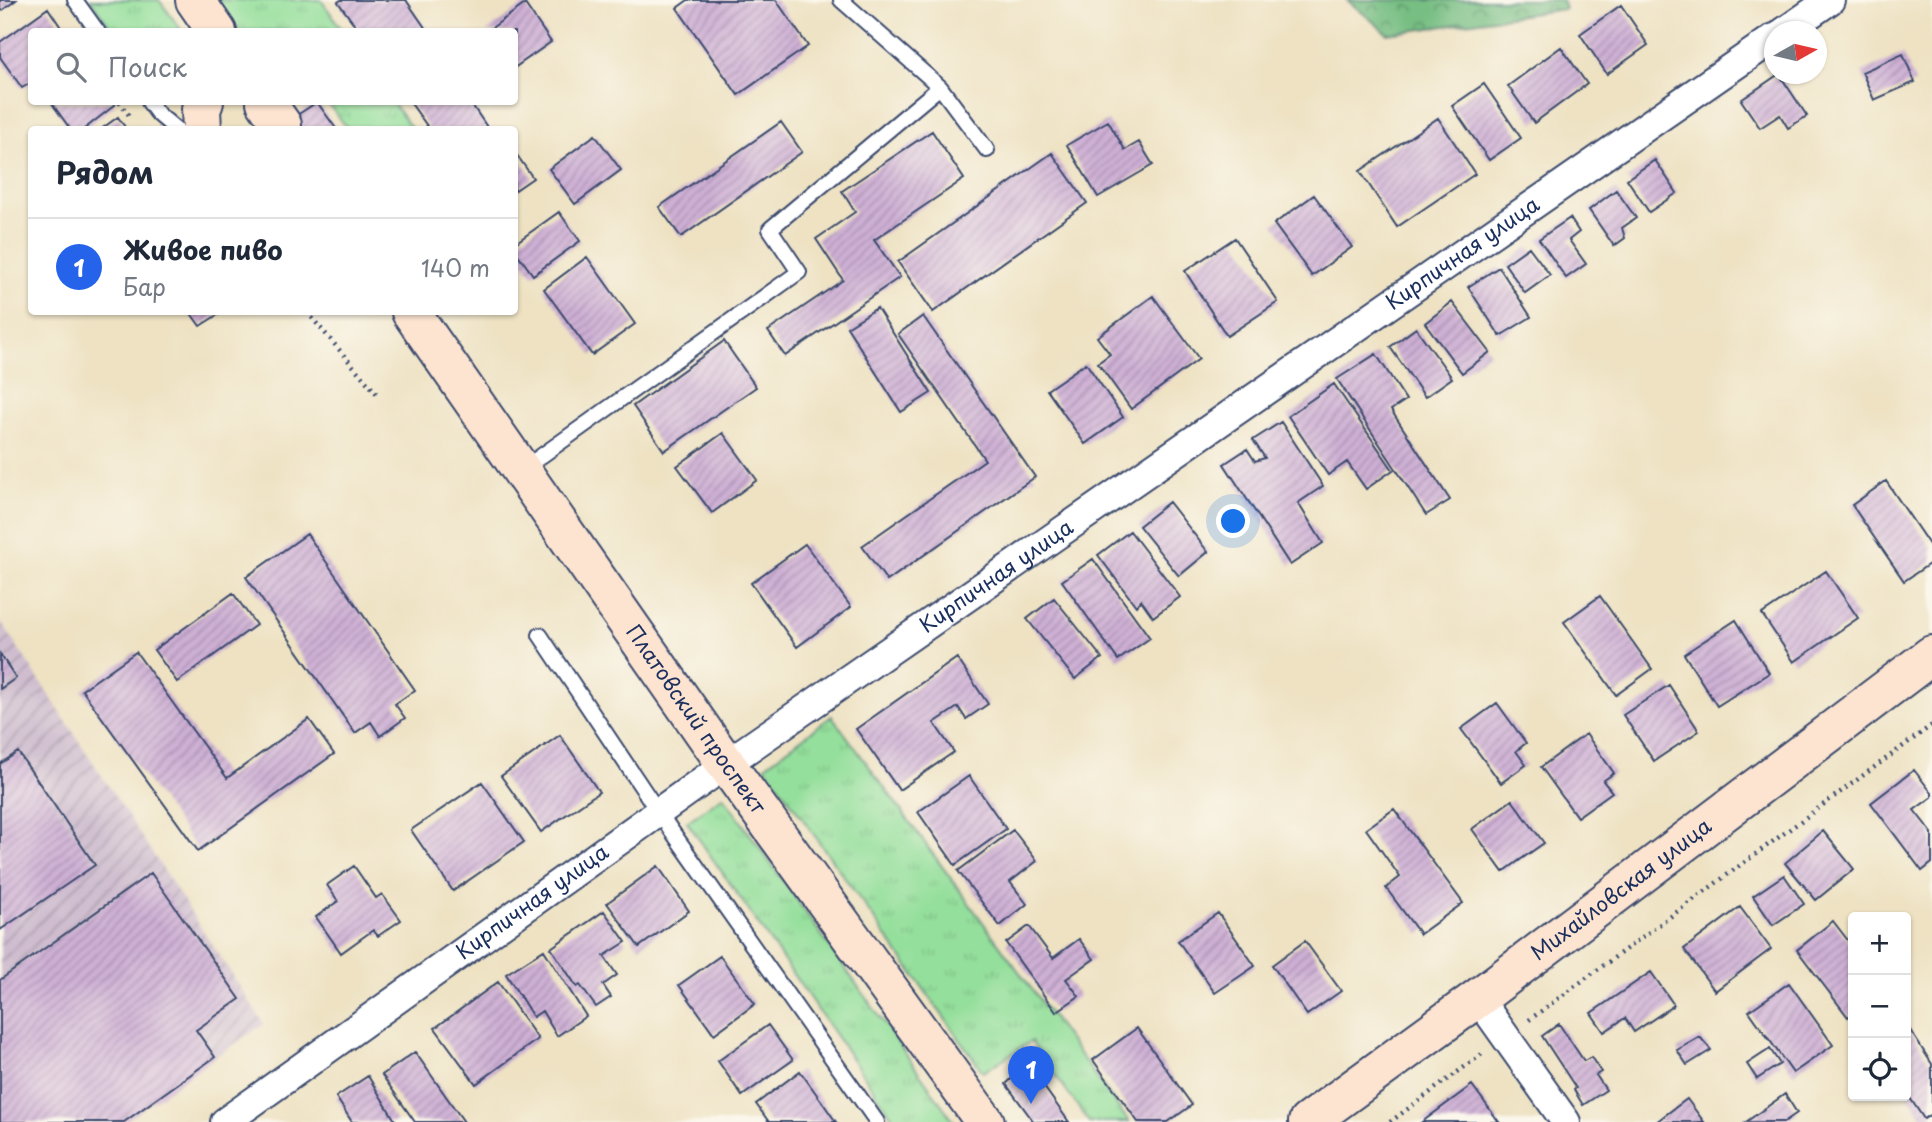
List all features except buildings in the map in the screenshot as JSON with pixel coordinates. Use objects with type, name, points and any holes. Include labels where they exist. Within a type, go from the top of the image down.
[{"type":"main road","points":[[195,0],[215,28]]},
{"type":"main road","points":[[202,126],[203,105]]},
{"type":"main road","name":"Платовский проспект","points":[[413,315],[726,764],[985,1122]]},
{"type":"main road","name":"Михайловская улица","points":[[1308,1122],[1478,998],[1932,655]]},
{"type":"street","points":[[1800,21],[1830,0]]},
{"type":"street","name":"Кирпичная улица","points":[[225,1122],[726,764],[1764,45]]},
{"type":"street","points":[[1478,998],[1566,1122]]},
{"type":"lane","points":[[75,0],[95,28]]},
{"type":"lane","points":[[841,0],[940,87],[987,150]]},
{"type":"lane","points":[[522,470],[799,272],[770,229],[940,87]]},
{"type":"lane","points":[[151,105],[172,126]]},
{"type":"lane","points":[[540,635],[659,813],[877,1122]]},
{"type":"path","points":[[310,315],[377,394]]},
{"type":"path","points":[[1390,1122],[1932,725]]},
{"type":"shaded area","points":[[0,620],[264,1024],[215,1057],[0,1122]]},
{"type":"green space","points":[[91,0],[159,0],[180,28],[111,28]]},
{"type":"green space","points":[[217,0],[321,0],[341,28],[237,28]]},
{"type":"green space","points":[[1347,0],[1562,0],[1565,9],[1388,34]]},
{"type":"green space","points":[[329,105],[394,105],[410,126],[346,126]]},
{"type":"green space","points":[[832,716],[1129,1122],[1089,1122],[1031,1041],[983,1072],[765,766]]},
{"type":"green space","points":[[723,796],[954,1122],[896,1122],[687,822]]},
{"type":"place","name":"Живое пиво","points":[[1031,1104]]}]
